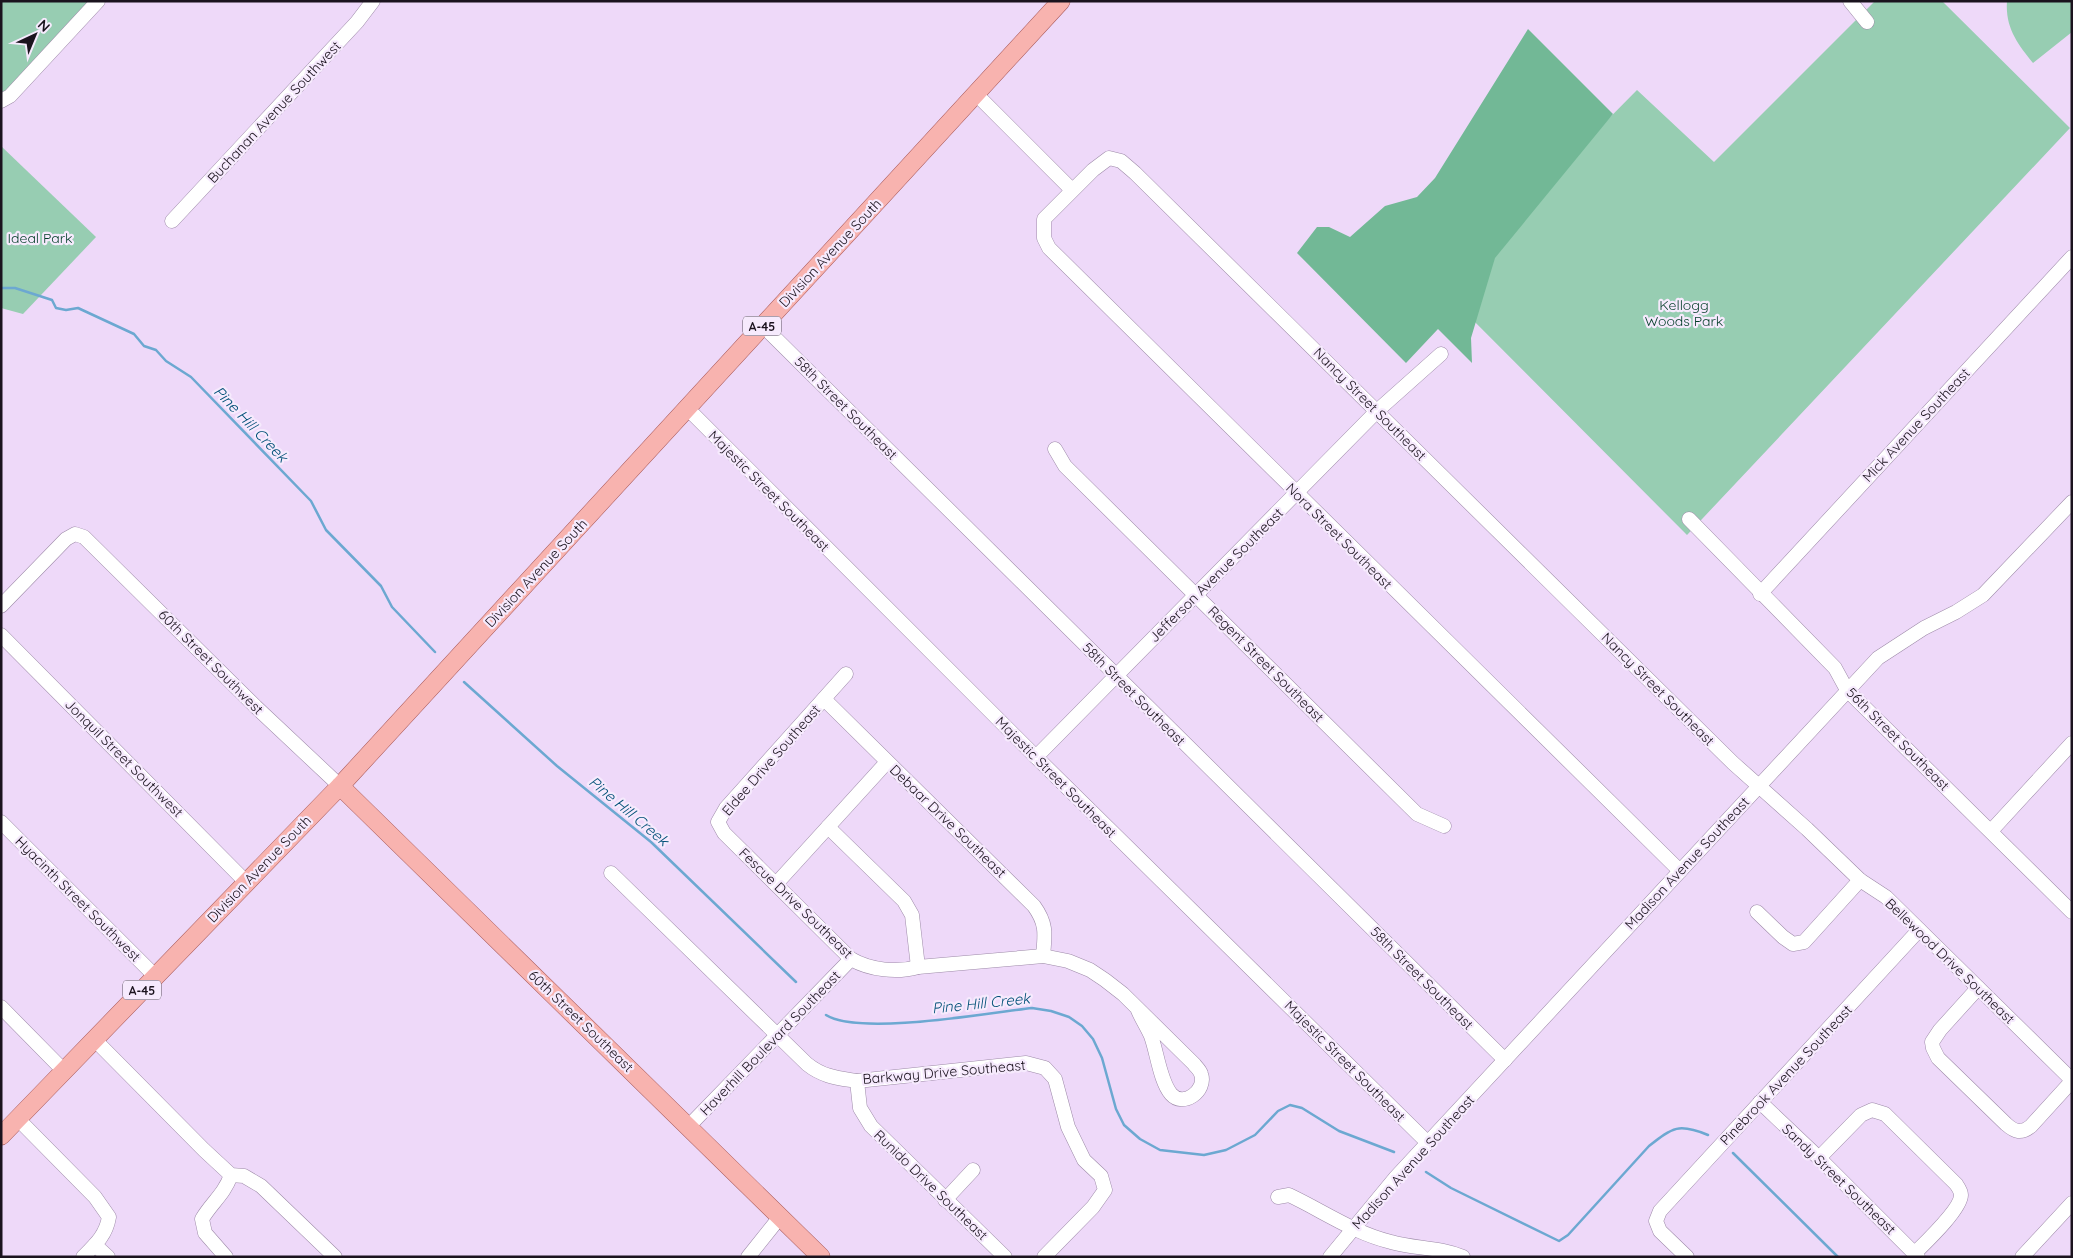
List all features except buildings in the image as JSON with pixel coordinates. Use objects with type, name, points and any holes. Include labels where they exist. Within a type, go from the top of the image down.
[{"type":"main road","name":"Division Avenue South","points":[[1,1136],[340,786],[1061,1]]},
{"type":"main road","name":"60th Street Southeast","points":[[340,786],[821,1257]]},
{"type":"street","points":[[1,101],[10,96],[98,1]]},
{"type":"street","name":"Buchanan Avenue Southwest","points":[[172,222],[357,22],[373,1]]},
{"type":"street","points":[[1850,1],[1867,22]]},
{"type":"street","points":[[976,94],[1072,190]]},
{"type":"street","name":"Nancy Street Southeast","points":[[1072,190],[1109,158],[1121,161],[1377,411],[1732,764],[1759,786]]},
{"type":"street","name":"Nora Street Southeast","points":[[1072,190],[1044,219],[1044,238],[1049,248],[1296,494],[1680,871]]},
{"type":"street","name":"Mick Avenue Southeast","points":[[1760,594],[2072,257]]},
{"type":"street","name":"58th Street Southeast","points":[[763,326],[1505,1060]]},
{"type":"street","name":"Jefferson Avenue Southeast","points":[[1036,757],[1377,411],[1441,354]]},
{"type":"street","name":"Majestic Street Southeast","points":[[687,408],[1036,757],[1428,1143]]},
{"type":"street","name":"Regent Street Southeast","points":[[1055,449],[1065,466],[1417,814],[1444,826]]},
{"type":"street","name":"Madison Avenue Southeast","points":[[1330,1257],[1396,1177],[1878,658],[1924,628],[1956,612],[1983,595],[2072,502]]},
{"type":"street","name":"56th Street Southeast","points":[[1688,518],[1760,594],[1802,633],[1834,668],[1848,690],[2072,912]]},
{"type":"street","name":"60th Street Southwest","points":[[1,606],[66,539],[75,534],[84,537],[250,701],[340,786]]},
{"type":"street","name":"Jonquil Street Southwest","points":[[1,635],[246,882]]},
{"type":"street","name":"Eldee Drive Southeast","points":[[718,822],[726,808],[846,674]]},
{"type":"street","name":"Debaar Drive Southeast","points":[[824,699],[1034,906],[1042,916],[1046,932],[1043,956]]},
{"type":"street","points":[[1990,831],[2072,743]]},
{"type":"street","points":[[776,884],[887,762]]},
{"type":"street","name":"Bellewood Drive Southeast","points":[[1759,786],[1860,880],[1886,897],[2072,1081]]},
{"type":"street","name":"Hyacinth Street Southwest","points":[[1,822],[155,976]]},
{"type":"street","name":"Fescue Drive Southeast","points":[[718,822],[724,833],[851,959],[860,964],[905,970],[918,967],[1043,956],[1068,961],[1090,970],[1105,980],[1137,1008],[1198,1069],[1201,1074],[1201,1087],[1193,1096],[1183,1099],[1176,1098],[1170,1094],[1151,1036],[1137,1008]]},
{"type":"street","points":[[828,827],[904,901],[912,915],[918,967]]},
{"type":"street","name":"Barkway Drive Southeast","points":[[611,873],[808,1064],[830,1078],[857,1081],[1026,1063],[1045,1068],[1055,1079],[1068,1127],[1076,1144],[1084,1160],[1101,1176],[1105,1190],[1093,1207],[1044,1257]]},
{"type":"street","points":[[1757,912],[1793,944],[1804,942],[1860,880]]},
{"type":"street","name":"Pinebrook Avenue Southeast","points":[[1687,1257],[1660,1231],[1656,1221],[1660,1211],[1919,930]]},
{"type":"street","name":"Haverhill Boulevard Southeast","points":[[688,1127],[851,959]]},
{"type":"street","points":[[1978,988],[1940,1030],[1932,1042],[1938,1058],[2006,1124],[2019,1132],[2025,1131],[2031,1126],[2072,1081]]},
{"type":"street","points":[[1,1007],[64,1070]]},
{"type":"street","points":[[94,1039],[231,1175],[244,1176],[261,1186],[336,1257]]},
{"type":"street","name":"Runido Drive Southeast","points":[[857,1081],[860,1108],[871,1126],[1005,1257]]},
{"type":"street","name":"Sandy Street Southeast","points":[[1760,1102],[1917,1255]]},
{"type":"street","points":[[1819,1158],[1861,1115],[1872,1110],[1885,1114],[1956,1184],[1961,1194],[1960,1202],[1945,1223],[1917,1255]]},
{"type":"street","points":[[18,1119],[105,1209],[109,1217],[106,1230],[84,1257]]},
{"type":"street","points":[[945,1200],[973,1170]]},
{"type":"street","points":[[226,1257],[205,1233],[202,1219],[208,1209],[225,1191],[231,1175]]},
{"type":"street","points":[[1278,1197],[1289,1195],[1353,1228],[1391,1242],[1440,1250],[1463,1257]]},
{"type":"street","points":[[2022,1257],[2072,1203]]},
{"type":"street","points":[[748,1257],[780,1217]]},
{"type":"street","points":[[95,1245],[108,1257]]},
{"type":"green space","points":[[1,1],[94,1],[1,101]]},
{"type":"green space","name":"Kellogg Woods Park","points":[[1875,1],[1942,1],[2070,128],[1687,535],[1441,288],[1637,90],[1714,162]]},
{"type":"green space","points":[[2007,1],[2072,1],[2072,32],[2033,63],[2010,27]]},
{"type":"green space","points":[[1528,29],[1613,114],[1495,258],[1471,338],[1472,363],[1438,329],[1406,363],[1297,253],[1317,227],[1329,227],[1350,237],[1385,206],[1417,197],[1435,178]]},
{"type":"green space","name":"Ideal Park","points":[[1,146],[96,237],[23,314],[1,308]]},
{"type":"waterway","name":"Pine Hill Creek","points":[[1,288],[15,288],[52,300],[56,308],[66,310],[78,308],[134,334],[144,346],[156,350],[166,361],[191,377],[311,501],[326,530],[381,586],[392,607],[435,652]]},
{"type":"waterway","name":"Pine Hill Creek","points":[[464,682],[557,766],[651,842],[796,982]]},
{"type":"waterway","name":"Pine Hill Creek","points":[[826,1015],[843,1021],[894,1023],[957,1018],[1032,1008],[1051,1011],[1069,1017],[1082,1026],[1093,1039],[1102,1058],[1116,1109],[1124,1125],[1140,1139],[1160,1150],[1204,1155],[1226,1150],[1255,1135],[1278,1111],[1290,1105],[1302,1108],[1339,1131],[1394,1152]]},
{"type":"waterway","points":[[1426,1172],[1451,1188],[1559,1241],[1568,1235],[1649,1146],[1664,1135],[1683,1128],[1708,1135]]},
{"type":"waterway","points":[[1733,1153],[1838,1257]]}]
